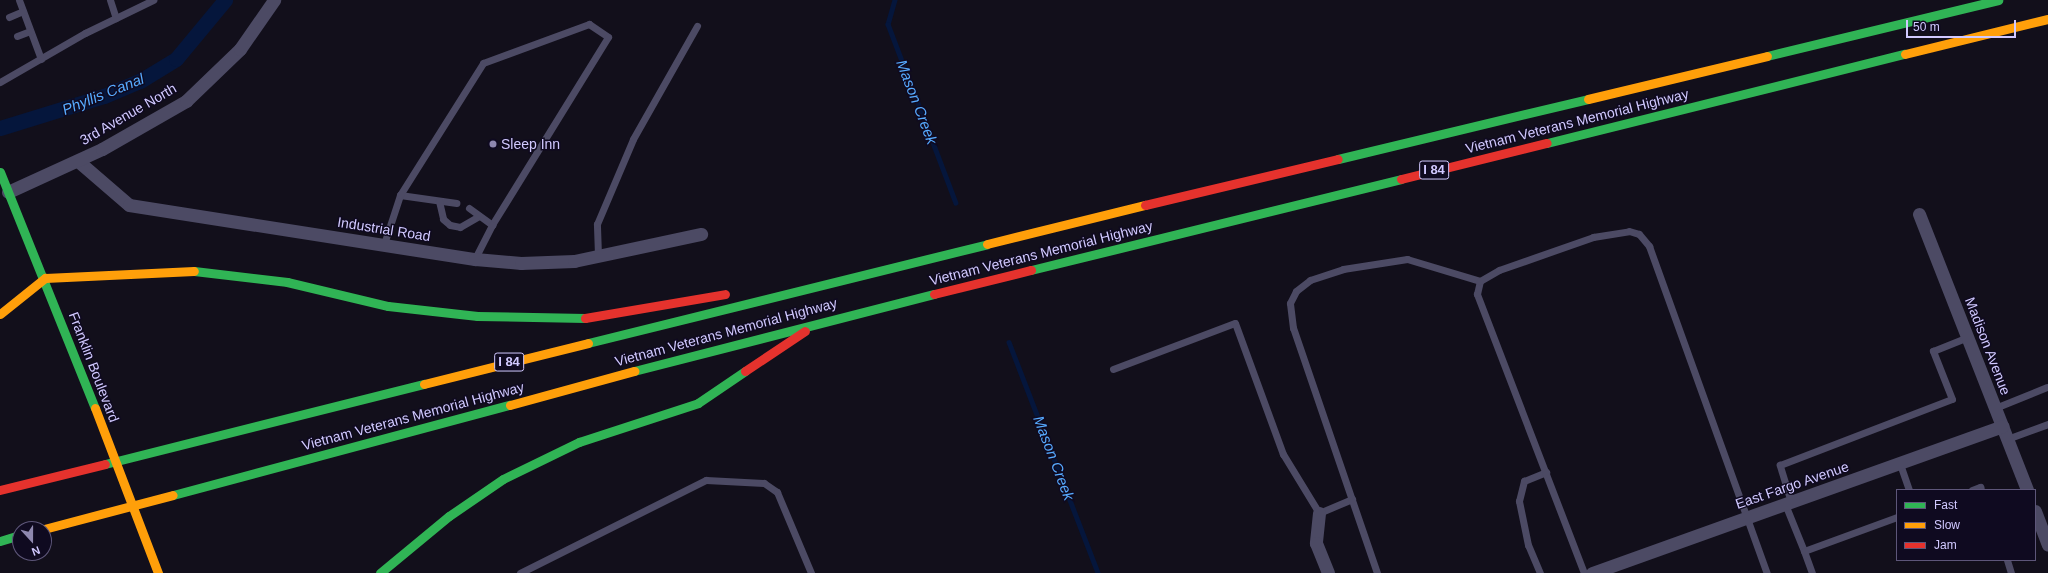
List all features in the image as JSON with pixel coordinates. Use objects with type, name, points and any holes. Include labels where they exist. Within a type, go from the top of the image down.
[{"type":"main road","name":"Vietnam Veterans Memorial Highway","points":[[0,490],[1018,236],[1998,0]]},
{"type":"main road","name":"Vietnam Veterans Memorial Highway","points":[[52,527],[819,322],[2048,19]]},
{"type":"main road","name":"Franklin Boulevard","points":[[0,172],[45,278],[97,410],[158,573]]},
{"type":"main road","points":[[802,279],[1018,236]]},
{"type":"main road","points":[[0,314],[45,278],[196,271],[287,282],[388,306],[484,316],[600,318],[732,292]]},
{"type":"main road","points":[[380,573],[449,516],[503,479],[579,442],[698,403],[819,322]]},
{"type":"main road","points":[[0,541],[12,537]]},
{"type":"street","name":"3rd Avenue North","points":[[8,192],[78,161],[186,100],[240,49],[274,0]]},
{"type":"street","name":"Industrial Road","points":[[78,161],[129,205],[170,214],[384,244],[475,259],[521,263],[574,261],[701,234]]},
{"type":"street","name":"Madison Avenue","points":[[1919,214],[2027,489]]},
{"type":"street","name":"East Fargo Avenue","points":[[1592,573],[1900,464],[2002,426]]},
{"type":"street","points":[[1319,513],[1316,543],[1328,573]]},
{"type":"street","points":[[2036,519],[2048,544]]},
{"type":"lane","points":[[19,0],[41,59]]},
{"type":"lane","points":[[110,0],[116,18]]},
{"type":"lane","points":[[0,82],[116,18],[139,3],[153,0]]},
{"type":"lane","points":[[10,17],[23,12]]},
{"type":"lane","points":[[384,244],[400,195],[483,63],[589,24],[608,37],[492,225],[475,259]]},
{"type":"lane","points":[[598,255],[597,224],[633,139],[697,26]]},
{"type":"lane","points":[[17,36],[30,31]]},
{"type":"lane","points":[[400,195],[456,203]]},
{"type":"lane","points":[[439,201],[443,219],[450,225],[460,227],[479,216]]},
{"type":"lane","points":[[469,208],[492,225]]},
{"type":"lane","points":[[1377,573],[1293,328],[1290,303],[1296,291],[1310,280],[1343,269],[1407,259],[1480,281],[1499,270],[1593,237],[1629,231],[1639,234],[1649,246],[1767,573]]},
{"type":"lane","points":[[1480,281],[1477,294],[1584,573]]},
{"type":"lane","points":[[1113,369],[1235,323],[1283,454],[1319,513],[1352,499]]},
{"type":"lane","points":[[1812,573],[1788,503],[1780,465],[1952,400],[1933,351],[1967,337]]},
{"type":"lane","points":[[1995,408],[2047,387]]},
{"type":"lane","points":[[2007,439],[2048,424]]},
{"type":"lane","points":[[1900,464],[1909,489]]},
{"type":"lane","points":[[1540,573],[1528,545],[1519,501],[1524,480],[1546,472]]},
{"type":"lane","points":[[520,573],[706,480],[764,483],[777,492],[811,573]]},
{"type":"lane","points":[[1804,551],[1896,517]]},
{"type":"lane","points":[[2007,561],[2011,573]]},
{"type":"waterway","name":"Phyllis Canal","points":[[0,128],[104,96],[140,81],[176,59],[225,0]]},
{"type":"waterway","name":"Mason Creek","points":[[895,0],[888,24],[956,203]]},
{"type":"waterway","name":"Mason Creek","points":[[1009,342],[1098,573]]},
{"type":"traffic: fast","points":[[1767,56],[1998,0]]},
{"type":"traffic: fast","points":[[1547,143],[1905,54]]},
{"type":"traffic: fast","points":[[1338,159],[1588,99]]},
{"type":"traffic: fast","points":[[0,172],[95,408]]},
{"type":"traffic: fast","points":[[1031,270],[1401,179]]},
{"type":"traffic: fast","points":[[588,343],[987,244]]},
{"type":"traffic: fast","points":[[194,271],[287,282],[388,306],[477,316],[585,318]]},
{"type":"traffic: fast","points":[[634,371],[934,294]]},
{"type":"traffic: fast","points":[[380,573],[449,516],[503,479],[579,442],[698,403],[745,371]]},
{"type":"traffic: fast","points":[[105,464],[424,384]]},
{"type":"traffic: fast","points":[[173,495],[510,405]]},
{"type":"traffic: fast","points":[[0,541],[12,537]]},
{"type":"traffic: slow","points":[[1905,54],[2048,19]]},
{"type":"traffic: slow","points":[[1588,99],[1767,56]]},
{"type":"traffic: slow","points":[[987,244],[1145,205]]},
{"type":"traffic: slow","points":[[0,314],[45,278],[194,271]]},
{"type":"traffic: slow","points":[[424,384],[588,343]]},
{"type":"traffic: slow","points":[[510,405],[634,371]]},
{"type":"traffic: slow","points":[[95,408],[158,573]]},
{"type":"traffic: slow","points":[[52,527],[173,495]]},
{"type":"traffic: jam","points":[[1401,179],[1547,143]]},
{"type":"traffic: jam","points":[[1145,205],[1338,159]]},
{"type":"traffic: jam","points":[[934,294],[1031,270]]},
{"type":"traffic: jam","points":[[585,318],[725,294]]},
{"type":"traffic: jam","points":[[745,371],[805,331]]},
{"type":"traffic: jam","points":[[0,490],[105,464]]},
{"type":"place","name":"Sleep Inn","points":[[493,144]]}]
